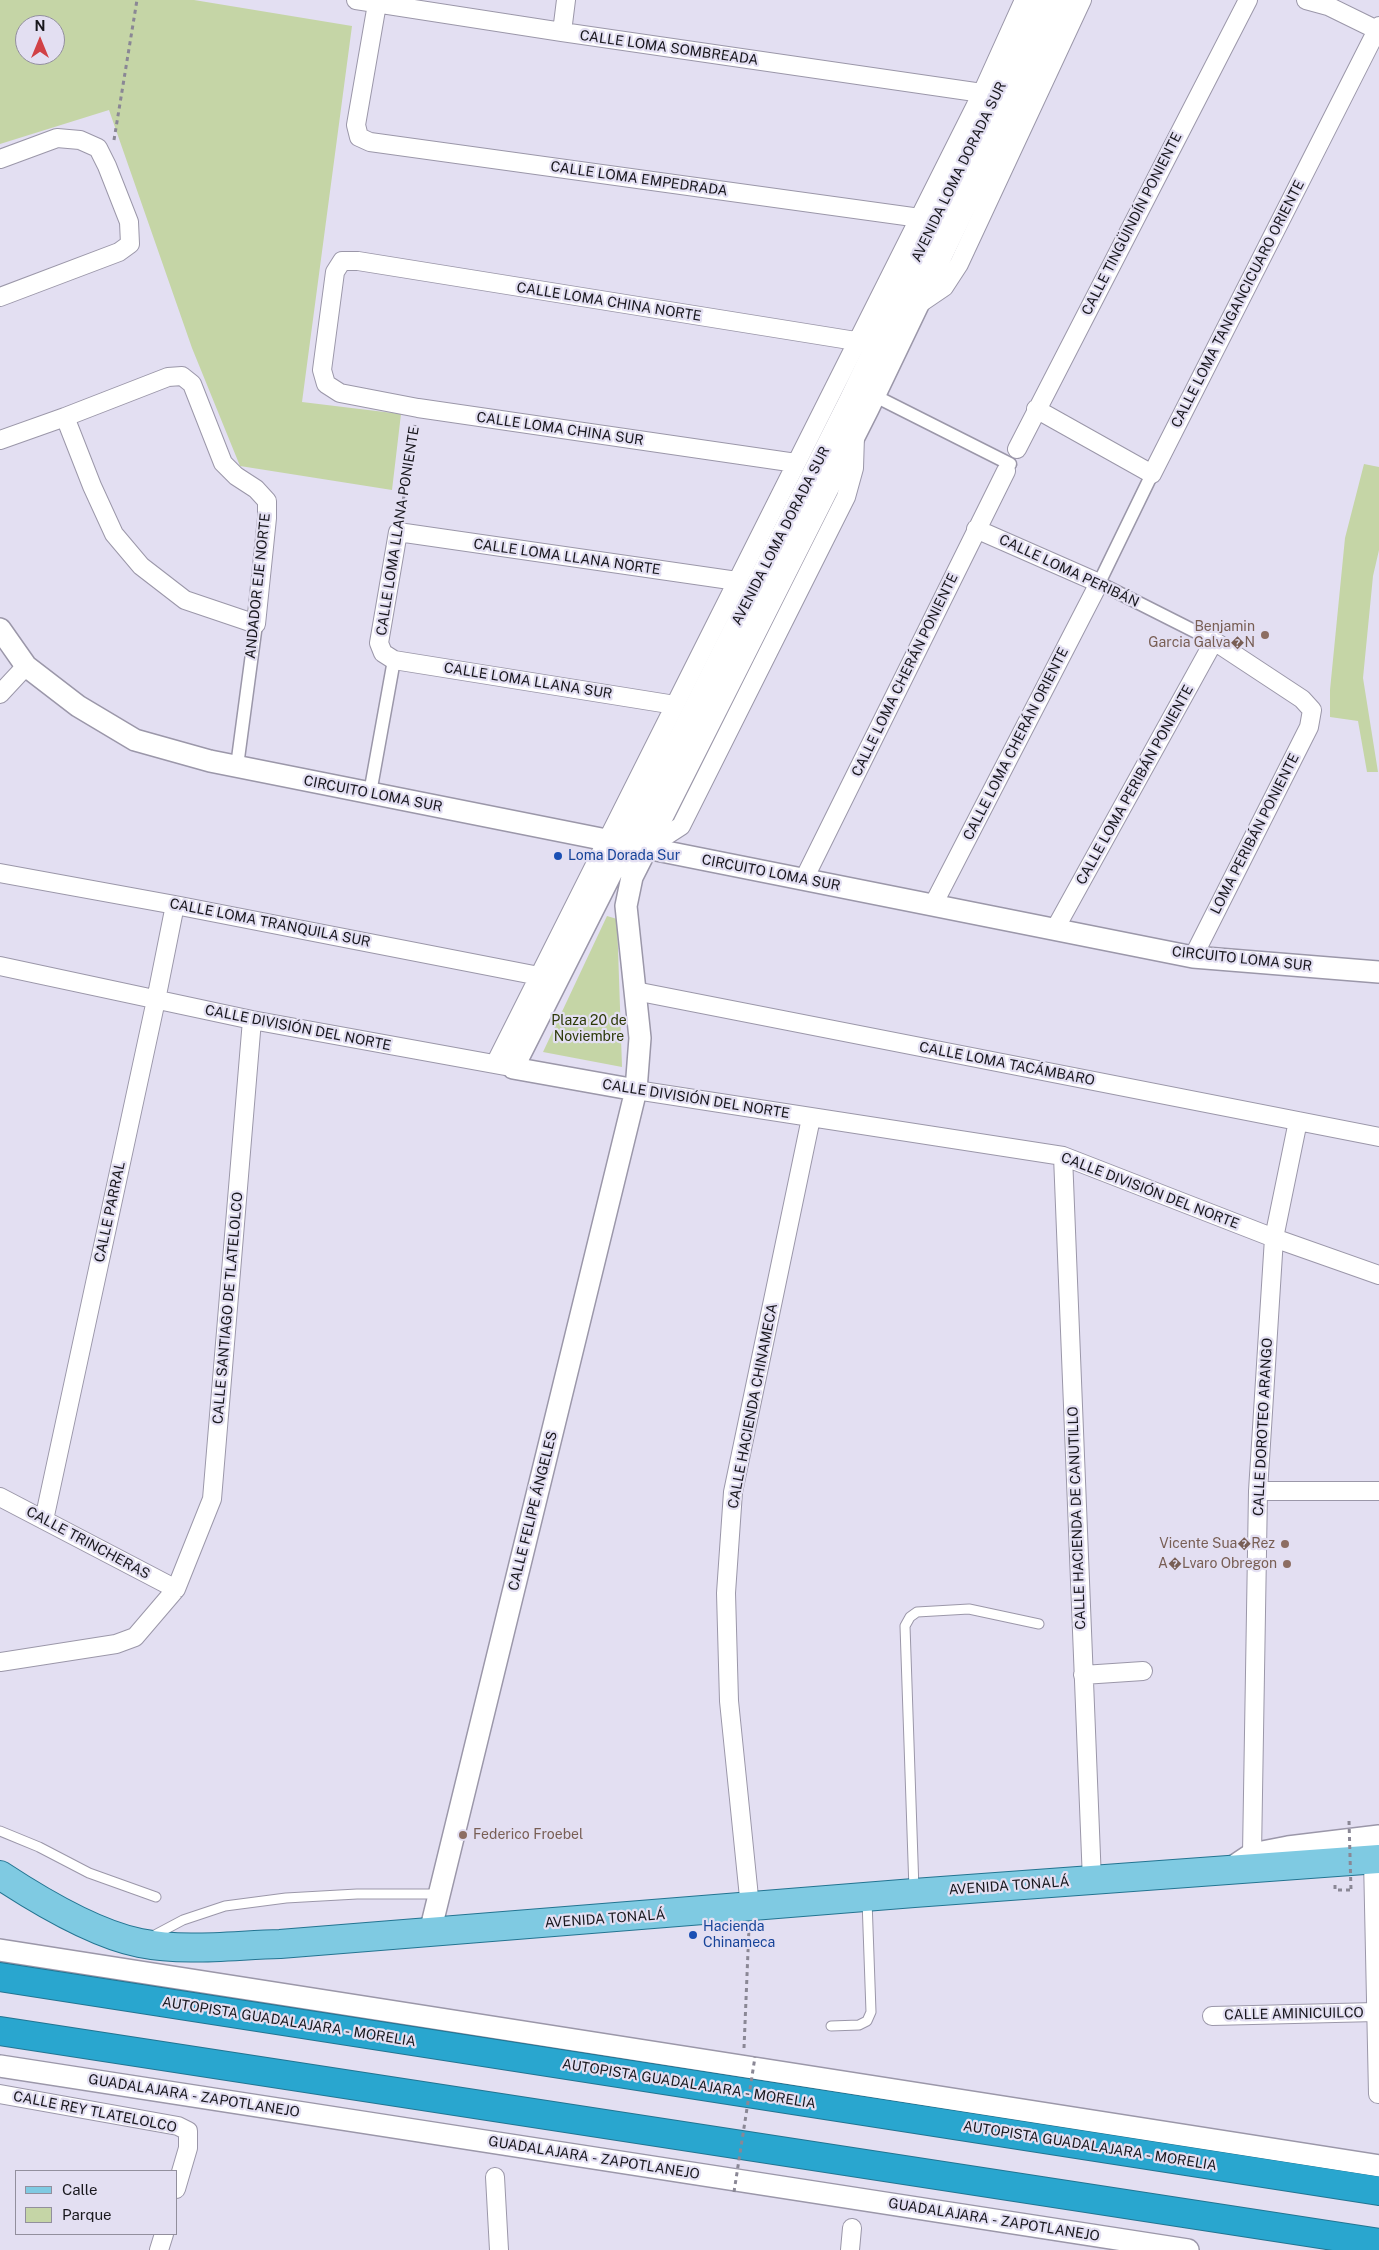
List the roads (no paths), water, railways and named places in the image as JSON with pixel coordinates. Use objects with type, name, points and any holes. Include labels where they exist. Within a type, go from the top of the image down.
[{"type":"highway","name":"AUTOPISTA GUADALAJARA - MORELIA","points":[[0,1977],[1379,2191]]},
{"type":"highway","points":[[0,2031],[1379,2243]]},
{"type":"main road","name":"AVENIDA TONALÁ","points":[[0,1875],[97,1929],[140,1943],[190,1947],[430,1932],[914,1893],[1226,1871],[1377,1854]]},
{"type":"street","name":"CALLE LOMA SOMBREADA","points":[[356,0],[982,93]]},
{"type":"street","points":[[562,32],[566,0]]},
{"type":"street","name":"AVENIDA LOMA DORADA SUR","points":[[636,1090],[640,1038],[626,906],[632,877],[855,436],[864,401],[867,343],[920,218],[982,93],[1024,0]]},
{"type":"street","name":"AVENIDA LOMA DORADA SUR","points":[[504,1066],[617,842],[675,705],[796,464],[867,343],[1042,0]]},
{"type":"street","name":"AVENIDA LOMA DORADA SUR","points":[[504,1066],[539,976],[617,842],[919,304],[1064,0]]},
{"type":"street","points":[[919,304],[944,288],[959,264],[1082,0]]},
{"type":"street","name":"CALLE TINGÜINDÍN PONIENTE","points":[[1011,462],[1036,409],[1248,0]]},
{"type":"street","points":[[1306,0],[1328,6],[1378,29]]},
{"type":"street","name":"CALLE LOMA EMPEDRADA","points":[[377,4],[356,126],[359,137],[370,142],[920,218]]},
{"type":"street","name":"CALLE LOMA TANGANCICUARO ORIENTE","points":[[1099,583],[1152,474],[1378,29]]},
{"type":"street","points":[[0,159],[56,138],[80,140],[98,148],[108,166],[129,222],[130,244],[119,252],[0,297]]},
{"type":"street","name":"CALLE LOMA CHINA NORTE","points":[[326,384],[322,370],[335,272],[342,261],[358,261],[867,343]]},
{"type":"street","name":"ANDADOR EJE NORTE","points":[[65,417],[168,377],[182,376],[192,384],[223,463],[236,476],[256,489],[267,501],[267,518],[256,624],[237,766]]},
{"type":"street","name":"CALLE LOMA CHINA SUR","points":[[326,384],[340,393],[418,408],[796,464]]},
{"type":"street","points":[[864,401],[1011,462]]},
{"type":"street","points":[[1036,409],[1152,474]]},
{"type":"street","points":[[0,440],[65,417],[92,486],[114,534],[141,566],[185,600],[256,624]]},
{"type":"street","name":"CALLE LOMA CHERÁN PONIENTE","points":[[804,879],[976,529],[1011,462]]},
{"type":"street","name":"CALLE LOMA PERIBÁN","points":[[976,529],[1099,583],[1214,641],[1302,699],[1312,710]]},
{"type":"street","name":"CALLE LOMA LLANA NORTE","points":[[398,532],[737,582]]},
{"type":"street","name":"CALLE LOMA LLANA PONIENTE","points":[[370,793],[389,657],[379,643],[398,532]]},
{"type":"street","name":"CALLE LOMA CHERÁN ORIENTE","points":[[933,905],[1099,583]]},
{"type":"street","name":"CIRCUITO LOMA SUR","points":[[0,628],[26,666],[78,706],[135,740],[237,766],[1193,957],[1379,972]]},
{"type":"street","name":"CALLE LOMA PERIBÁN PONIENTE","points":[[1055,929],[1214,641]]},
{"type":"street","name":"CALLE LOMA LLANA SUR","points":[[389,657],[675,705]]},
{"type":"street","points":[[0,694],[26,666]]},
{"type":"street","name":"LOMA PERIBÁN PONIENTE","points":[[1193,957],[1309,727],[1312,710]]},
{"type":"street","name":"CALLE LOMA TRANQUILA SUR","points":[[0,873],[539,976]]},
{"type":"street","name":"CALLE PARRAL","points":[[44,1520],[175,905]]},
{"type":"street","name":"CALLE DIVISIÓN DEL NORTE","points":[[0,966],[252,1020],[636,1090],[1063,1156],[1274,1238],[1379,1275]]},
{"type":"street","name":"CALLE LOMA TACÁMBARO","points":[[635,992],[1379,1137]]},
{"type":"street","name":"CALLE SANTIAGO DE TLATELOLCO","points":[[0,1662],[116,1644],[135,1637],[176,1589],[212,1499],[252,1020]]},
{"type":"street","name":"CALLE FELIPE ÁNGELES","points":[[430,1932],[636,1090]]},
{"type":"street","name":"CALLE HACIENDA CHINAMECA","points":[[750,1907],[730,1701],[726,1593],[733,1492],[811,1118]]},
{"type":"street","name":"CALLE DOROTEO ARANGO","points":[[1252,1854],[1258,1491],[1274,1238],[1298,1122]]},
{"type":"street","name":"CALLE HACIENDA DE CANUTILLO","points":[[1063,1156],[1092,1881]]},
{"type":"street","points":[[1258,1491],[1379,1491]]},
{"type":"street","name":"CALLE TRINCHERAS","points":[[0,1497],[176,1589]]},
{"type":"street","points":[[1083,1674],[1143,1671]]},
{"type":"street","name":"AVENIDA TONALÁ","points":[[1226,1871],[1252,1854],[1288,1847],[1377,1854]]},
{"type":"street","points":[[1377,1854],[1378,2094]]},
{"type":"street","points":[[0,1950],[1379,2166]]},
{"type":"street","name":"CALLE AMINICUILCO","points":[[1212,2016],[1377,2002]]},
{"type":"street","name":"GUADALAJARA - ZAPOTLANEJO","points":[[0,2066],[1188,2250]]},
{"type":"street","name":"CALLE REY TLATELOLCO","points":[[0,2094],[178,2126],[188,2131],[188,2148],[178,2182]]},
{"type":"street","points":[[495,2176],[499,2250]]},
{"type":"street","points":[[850,2250],[852,2228]]},
{"type":"street","points":[[159,2250],[164,2235]]},
{"type":"lane","points":[[914,1893],[905,1626],[910,1617],[917,1612],[969,1609],[1040,1624]]},
{"type":"lane","points":[[0,1831],[38,1847],[89,1873],[156,1897]]},
{"type":"lane","points":[[140,1943],[183,1920],[225,1906],[286,1898],[439,1894]]},
{"type":"lane","points":[[831,2026],[859,2025],[867,2022],[871,2012],[866,1897]]},
{"type":"place","name":"Benjamin Garcia Galva�N","points":[[1265,635]]},
{"type":"place","name":"Loma Dorada Sur","points":[[558,856]]},
{"type":"place","name":"Vicente Sua�Rez","points":[[1285,1544]]},
{"type":"place","name":"A�Lvaro Obregon","points":[[1287,1564]]},
{"type":"place","name":"Federico Froebel","points":[[463,1835]]},
{"type":"place","name":"Hacienda Chinameca","points":[[693,1935]]},
{"type":"park label","name":"Plaza 20 de Noviembre","points":[[589,1030]]}]
